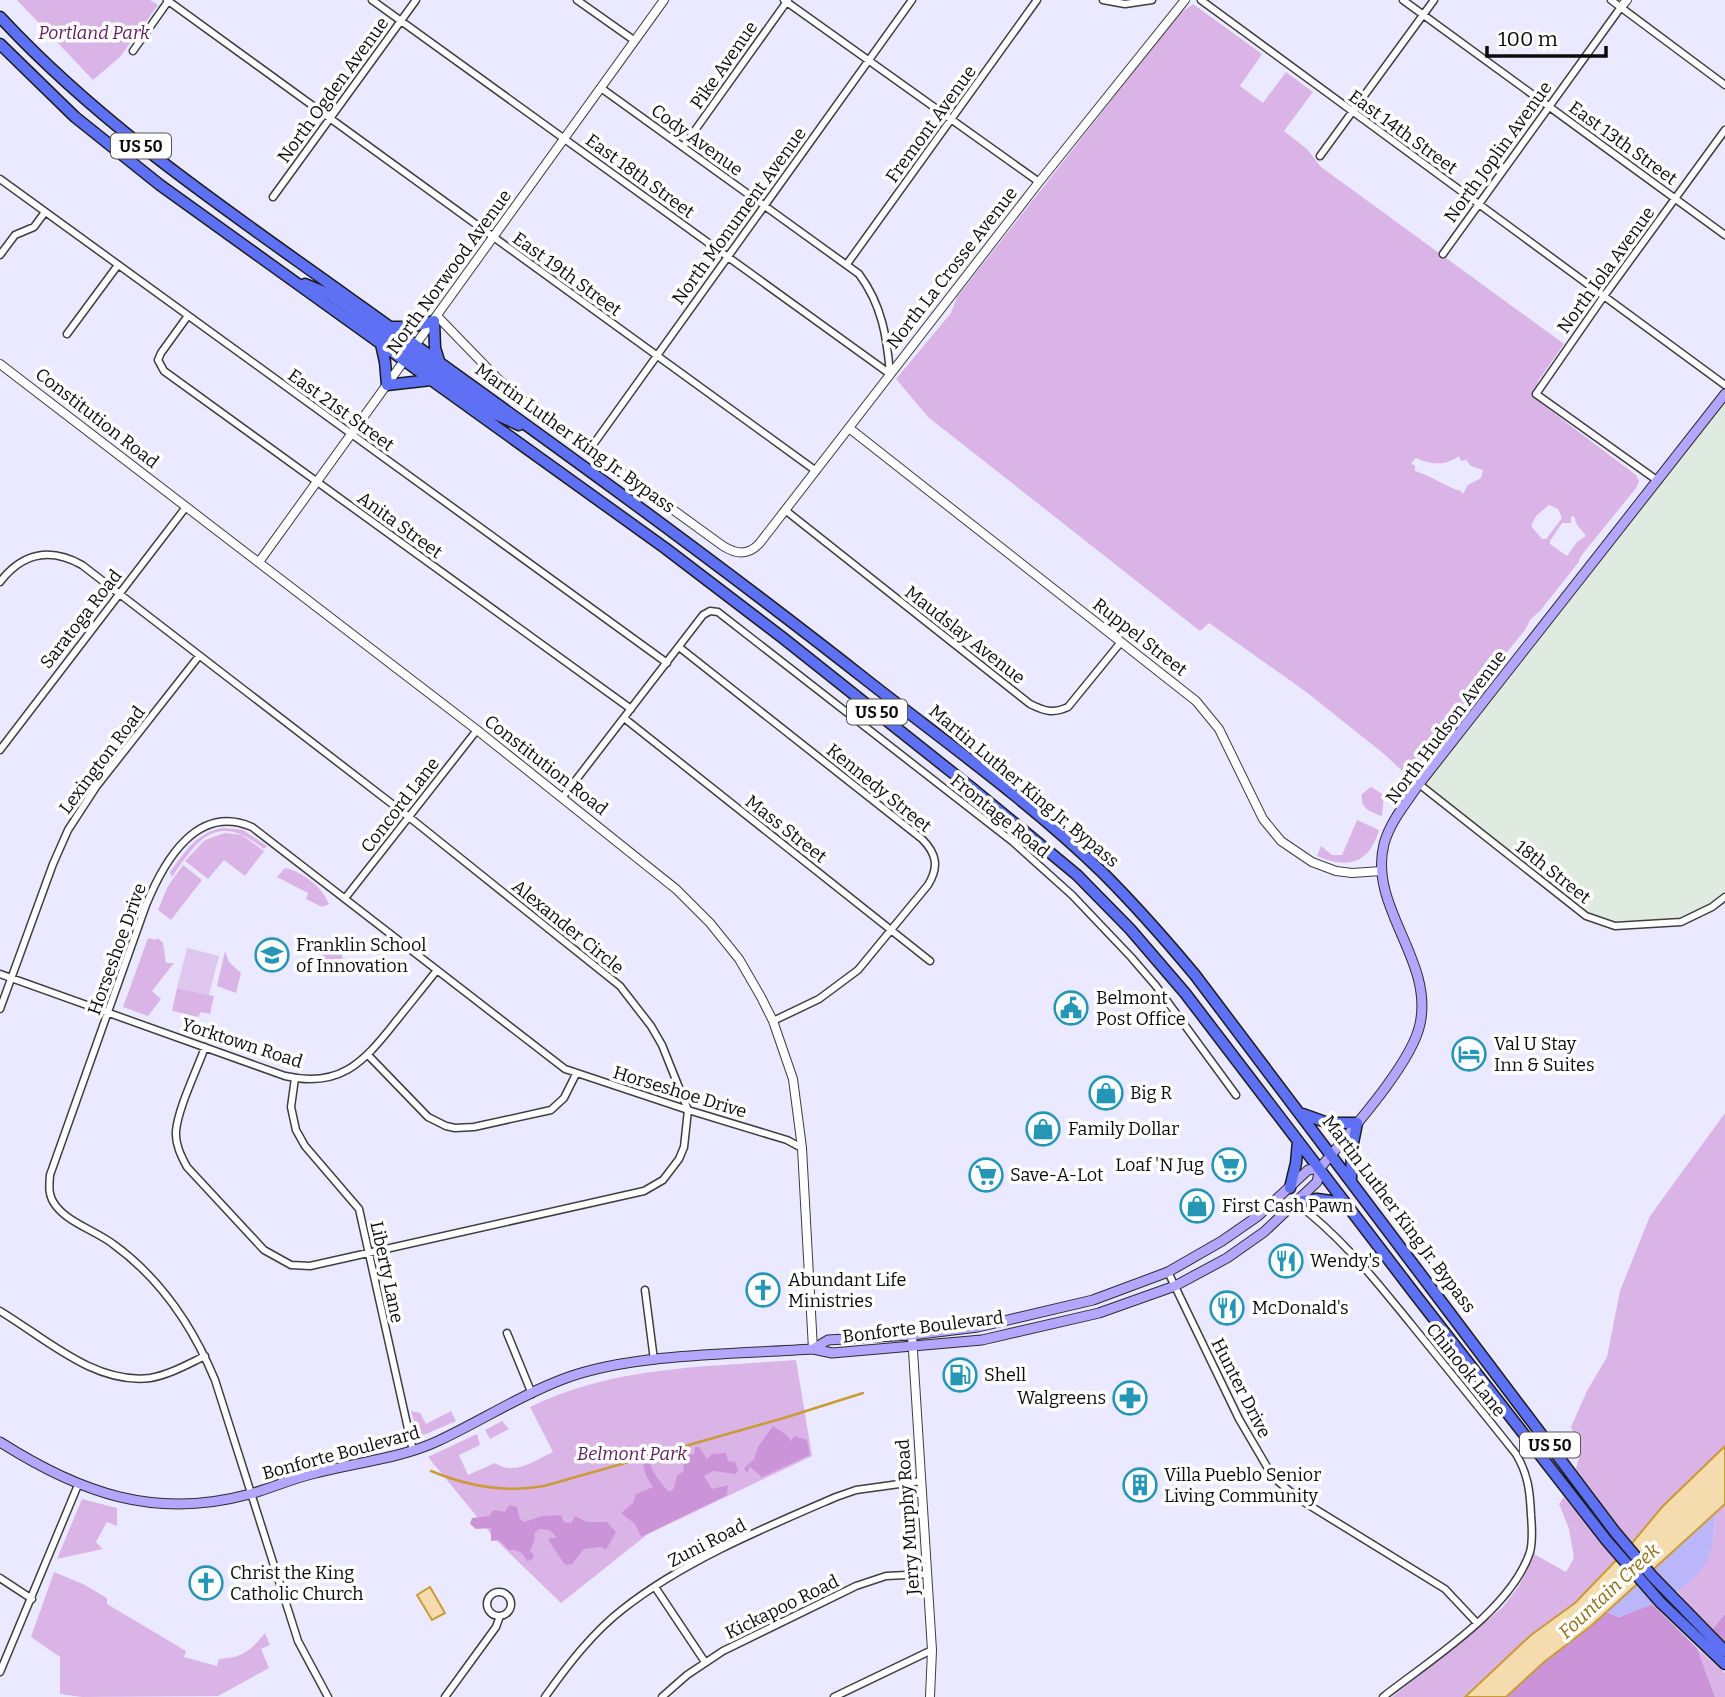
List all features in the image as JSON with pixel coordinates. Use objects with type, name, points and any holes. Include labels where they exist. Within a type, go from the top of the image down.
[{"type":"highway","name":"Martin Luther King Jr. Bypass","points":[[0,18],[63,81],[126,135],[390,327],[431,380],[655,541],[783,638],[1057,858],[1106,904],[1161,965],[1345,1203],[1611,1536],[1651,1576],[1725,1664]]},
{"type":"highway","name":"Martin Luther King Jr. Bypass","points":[[0,44],[46,90],[160,185],[381,344],[439,361],[784,615],[978,767],[1100,870],[1171,946],[1300,1112],[1611,1536]]},
{"type":"highway","points":[[284,275],[329,294],[493,413],[540,435]]},
{"type":"highway","points":[[390,327],[411,327],[436,318],[435,348],[439,361]]},
{"type":"highway","points":[[381,344],[387,385],[431,380]]},
{"type":"highway","points":[[1300,1112],[1328,1123],[1357,1123],[1352,1147],[1351,1180]]},
{"type":"highway","points":[[1290,1188],[1298,1141]]},
{"type":"highway","points":[[1295,1202],[1317,1199],[1345,1203]]},
{"type":"highway","name":"Martin Luther King Jr. Bypass","points":[[1704,1639],[1725,1651]]},
{"type":"main road","name":"North Hudson Avenue","points":[[1331,1154],[1399,1066],[1411,1048],[1420,1024],[1419,983],[1388,899],[1381,871],[1384,844],[1393,821],[1419,784],[1725,394]]},
{"type":"main road","name":"Bonforte Boulevard","points":[[0,1442],[78,1485],[131,1499],[162,1503],[205,1503],[250,1494],[317,1472],[414,1451],[566,1378],[599,1369],[654,1360],[813,1349],[832,1353],[982,1340],[1077,1318],[1175,1286],[1227,1258],[1264,1232],[1317,1182],[1320,1168],[1331,1154]]},
{"type":"main road","name":"Bonforte Boulevard","points":[[813,1349],[828,1340],[912,1335],[978,1326],[1075,1304],[1168,1272],[1239,1231],[1308,1170],[1320,1168]]},
{"type":"street","points":[[133,51],[168,0]]},
{"type":"street","name":"East 19th Street","points":[[168,0],[816,471]]},
{"type":"street","name":"East 18th Street","points":[[372,0],[890,374]]},
{"type":"street","name":"North Ogden Avenue","points":[[273,197],[416,0]]},
{"type":"street","points":[[577,0],[635,41]]},
{"type":"street","name":"North Norwood Avenue","points":[[258,562],[664,0]]},
{"type":"street","name":"North Monument Avenue","points":[[590,449],[912,0]]},
{"type":"street","name":"Fremont Avenue","points":[[847,264],[1037,0]]},
{"type":"street","points":[[1103,0],[1125,4],[1152,0]]},
{"type":"street","name":"North La Crosse Avenue","points":[[590,449],[723,546],[744,553],[754,548],[1039,182],[1185,0]]},
{"type":"street","name":"East 14th Street","points":[[1201,0],[1725,385]]},
{"type":"street","name":"East 13th Street","points":[[1403,0],[1725,235]]},
{"type":"street","points":[[1320,156],[1434,0]]},
{"type":"street","points":[[1611,0],[1624,4],[1725,85]]},
{"type":"street","points":[[786,1],[1039,182]]},
{"type":"street","name":"Pike Avenue","points":[[683,147],[786,1]]},
{"type":"street","name":"North Joplin Avenue","points":[[1443,254],[1624,4]]},
{"type":"street","name":"Cody Avenue","points":[[601,88],[859,274],[879,309],[888,341],[890,374]]},
{"type":"street","name":"North Iola Avenue","points":[[1658,481],[1536,394],[1725,130]]},
{"type":"street","name":"East 21st Street","points":[[0,179],[667,663]]},
{"type":"street","points":[[0,254],[15,235],[34,227],[46,212]]},
{"type":"street","points":[[67,334],[118,265]]},
{"type":"street","name":"Anita Street","points":[[187,317],[158,360],[164,371],[631,709]]},
{"type":"street","points":[[436,318],[510,390],[590,449]]},
{"type":"street","name":"Constitution Road","points":[[0,364],[477,730],[676,889],[710,923],[744,968],[773,1021],[793,1079],[802,1148],[813,1349]]},
{"type":"street","name":"Ruppel Street","points":[[849,428],[1196,701],[1219,729],[1263,819],[1281,841],[1312,862],[1336,871],[1381,871]]},
{"type":"street","name":"Saratoga Road","points":[[0,750],[186,507]]},
{"type":"street","name":"Maudslay Avenue","points":[[785,510],[1039,709],[1049,712],[1068,707],[1121,642]]},
{"type":"street","name":"Alexander Circle","points":[[0,582],[9,570],[28,558],[48,554],[60,555],[82,565],[409,817],[620,986],[652,1026],[688,1110],[684,1147],[679,1159],[663,1180],[644,1191],[310,1266],[291,1265],[281,1262],[264,1250],[187,1167],[178,1149],[176,1130],[205,1048]]},
{"type":"street","name":"Frontage Road","points":[[679,647],[703,615],[713,610],[732,621],[1004,835],[1055,879],[1132,957],[1197,1039],[1236,1094]]},
{"type":"street","points":[[562,798],[679,647]]},
{"type":"street","name":"Kennedy Street","points":[[679,647],[928,845],[936,859],[935,873],[929,885],[869,960],[833,991],[773,1021]]},
{"type":"street","name":"Lexington Road","points":[[0,1009],[52,864],[68,830],[96,788],[200,656]]},
{"type":"street","name":"Mass Street","points":[[624,718],[930,961]]},
{"type":"street","name":"Concord Lane","points":[[346,897],[477,730]]},
{"type":"street","name":"18th Street","points":[[1419,784],[1586,916],[1615,926],[1681,922],[1712,907],[1725,897]]},
{"type":"street","name":"Horseshoe Drive","points":[[326,1694],[298,1641],[205,1356],[183,1317],[165,1294],[125,1253],[64,1214],[55,1205],[48,1191],[50,1175],[146,905],[158,878],[188,838],[204,826],[231,820],[252,827],[346,897],[554,1062],[576,1074],[787,1140],[802,1148]]},
{"type":"street","name":"Yorktown Road","points":[[0,974],[205,1048],[295,1078],[312,1079],[338,1075],[368,1055],[437,970]]},
{"type":"street","points":[[368,1055],[428,1117],[455,1128],[474,1127],[551,1110],[564,1098],[576,1074]]},
{"type":"street","name":"Liberty Lane","points":[[295,1078],[291,1107],[296,1130],[314,1156],[357,1204],[414,1451]]},
{"type":"street","name":"Chinook Lane","points":[[1295,1202],[1348,1248],[1516,1454],[1526,1471],[1530,1489],[1530,1551],[1516,1580],[1501,1601],[1477,1623],[1383,1697]]},
{"type":"street","name":"Hunter Drive","points":[[1168,1272],[1239,1419],[1273,1477],[1298,1499],[1446,1589],[1477,1623]]},
{"type":"street","points":[[645,1290],[654,1360]]},
{"type":"street","points":[[0,1311],[93,1370],[111,1376],[128,1379],[151,1378],[205,1356]]},
{"type":"street","points":[[507,1333],[532,1394]]},
{"type":"street","name":"Jerry Murphy Road","points":[[912,1335],[932,1650],[930,1697]]},
{"type":"street","name":"Zuni Road","points":[[545,1697],[587,1643],[621,1610],[686,1568],[835,1497],[856,1490],[921,1481]]},
{"type":"street","points":[[0,1672],[78,1485]]},
{"type":"street","name":"Kickapoo Road","points":[[662,1697],[705,1662],[875,1578],[927,1574]]},
{"type":"street","points":[[0,1578],[32,1598]]},
{"type":"street","points":[[655,1587],[705,1662]]},
{"type":"street","points":[[445,1697],[496,1627],[500,1616]]},
{"type":"street","points":[[834,1697],[932,1650]]},
{"type":"street","points":[[317,1697],[326,1694]]},
{"type":"shaded area","points":[[1725,394],[1725,897],[1681,922],[1615,926],[1586,916],[1419,784]]},
{"type":"shaded area","points":[[187,948],[219,956],[209,995],[177,988]]},
{"type":"shaded area","points":[[773,1426],[788,1436],[790,1441],[795,1436],[807,1440],[810,1455],[762,1477],[750,1467],[747,1473],[744,1468],[754,1459],[758,1447]]},
{"type":"shaded area","points":[[695,1447],[699,1447],[707,1459],[712,1454],[726,1453],[728,1461],[735,1462],[738,1470],[736,1474],[713,1471],[704,1476],[712,1489],[728,1485],[727,1495],[641,1537],[635,1524],[621,1513],[633,1503],[636,1494],[653,1487],[643,1465],[650,1463],[660,1481],[671,1491],[677,1475],[683,1472],[685,1455],[694,1454]]},
{"type":"shaded area","points":[[509,1505],[517,1507],[520,1519],[524,1522],[542,1516],[561,1515],[564,1522],[571,1523],[575,1516],[587,1522],[607,1522],[616,1532],[606,1550],[601,1547],[584,1549],[572,1564],[565,1565],[549,1541],[549,1538],[556,1538],[555,1535],[549,1530],[539,1529],[534,1534],[535,1539],[530,1551],[534,1555],[532,1560],[527,1561],[520,1552],[509,1550],[499,1540],[491,1541],[491,1528],[476,1529],[470,1524],[472,1518],[489,1516],[494,1510],[505,1512]]},
{"type":"shaded area","points":[[1652,1604],[1697,1648],[1715,1697],[1506,1697],[1606,1612],[1619,1617]]},
{"type":"shaded area","points":[[1725,1614],[1725,1643],[1711,1631]]},
{"type":"green space","name":"Portland Park","points":[[17,0],[150,0],[158,5],[120,57],[93,80]]},
{"type":"green space","points":[[1193,4],[1262,54],[1240,86],[1263,103],[1286,72],[1313,92],[1284,131],[1307,149],[1321,167],[1564,344],[1538,381],[1534,396],[1636,475],[1639,481],[1578,563],[1449,723],[1410,778],[1305,691],[1209,623],[1200,631],[928,417],[896,379],[951,313],[957,297],[1179,14]],"holes":[[[1459,456],[1461,461],[1466,460],[1471,466],[1483,470],[1481,478],[1468,485],[1463,494],[1415,471],[1415,466],[1411,463],[1416,458],[1444,463]],[[1549,505],[1558,509],[1562,518],[1546,539],[1542,539],[1531,526],[1536,516]],[[1574,516],[1586,536],[1577,542],[1567,556],[1550,544],[1550,541],[1562,523],[1571,523],[1571,517]]]},
{"type":"green space","points":[[1371,787],[1384,795],[1382,816],[1367,809],[1363,803],[1362,794]]},
{"type":"green space","points":[[1357,820],[1379,830],[1375,841],[1363,857],[1356,861],[1338,862],[1317,856],[1321,846],[1332,855],[1342,855]]},
{"type":"green space","points":[[223,828],[243,830],[267,846],[264,849],[234,832],[211,834],[191,850],[172,877],[170,872],[192,844],[206,834]]},
{"type":"green space","points":[[225,833],[242,835],[264,851],[245,876],[224,860],[208,879],[185,861],[205,840]]},
{"type":"green space","points":[[183,865],[202,880],[171,920],[158,910],[168,886]]},
{"type":"green space","points":[[285,868],[311,881],[329,904],[322,907],[306,899],[308,893],[277,877]]},
{"type":"green space","points":[[148,938],[158,938],[163,943],[166,963],[174,963],[152,991],[161,999],[148,1016],[123,1007]]},
{"type":"green space","points":[[326,941],[340,950],[340,967],[319,959]]},
{"type":"green space","points":[[225,951],[229,962],[241,973],[236,993],[217,986]]},
{"type":"green space","points":[[177,988],[214,996],[210,1014],[201,1012],[198,1017],[172,1011]]},
{"type":"green space","points":[[1725,1113],[1725,1446],[1662,1507],[1628,1548],[1575,1603],[1531,1635],[1465,1697],[1392,1697],[1502,1608],[1519,1586],[1534,1554],[1566,1572],[1574,1558],[1569,1529],[1559,1504],[1564,1497],[1603,1545],[1620,1528],[1576,1469],[1581,1450],[1571,1427],[1587,1391],[1607,1357],[1620,1291],[1650,1216]]},
{"type":"green space","name":"Belmont Park","points":[[796,1360],[812,1456],[648,1534],[561,1603],[497,1541],[428,1457],[477,1434],[480,1445],[459,1455],[468,1475],[495,1463],[502,1467],[517,1468],[553,1452],[530,1407],[562,1393],[594,1383],[660,1371]]},
{"type":"green space","points":[[411,1411],[420,1413],[426,1424],[451,1411],[456,1421],[419,1437]]},
{"type":"green space","points":[[502,1421],[509,1429],[490,1439],[485,1430]]},
{"type":"green space","points":[[82,1499],[117,1508],[117,1526],[107,1522],[96,1542],[103,1549],[57,1559]]},
{"type":"green space","points":[[1725,1504],[1725,1614],[1711,1631],[1676,1590],[1687,1583],[1714,1536],[1715,1513]]},
{"type":"green space","points":[[54,1572],[107,1598],[107,1604],[186,1651],[184,1657],[217,1666],[219,1659],[245,1652],[265,1633],[270,1645],[261,1649],[269,1668],[218,1696],[82,1697],[60,1694],[60,1657],[31,1637]]},
{"type":"green space","points":[[1697,1648],[1725,1673],[1725,1697],[1715,1697]]},
{"type":"sand","points":[[1715,1513],[1709,1555],[1695,1576],[1676,1592],[1641,1609],[1619,1617],[1606,1612]]},
{"type":"water","name":"Fountain Creek","points":[[1725,1446],[1725,1504],[1591,1626],[1544,1662],[1506,1697],[1465,1697],[1531,1635],[1575,1603],[1628,1548],[1662,1507]]},
{"type":"water","points":[[430,1587],[445,1613],[432,1620],[417,1595]]},
{"type":"waterway","points":[[431,1471],[486,1487],[515,1489],[544,1486],[863,1393]]},
{"type":"place","name":"Franklin School of Innovation","points":[[272,955]]},
{"type":"place","name":"Belmont Post Office","points":[[1071,1008]]},
{"type":"place","name":"Val U Stay Inn & Suites","points":[[1469,1054]]},
{"type":"place","name":"Big R","points":[[1106,1093]]},
{"type":"place","name":"Family Dollar","points":[[1043,1129]]},
{"type":"place","name":"Loaf 'N Jug","points":[[1229,1165]]},
{"type":"place","name":"Save-A-Lot","points":[[986,1175]]},
{"type":"place","name":"First Cash Pawn","points":[[1197,1206]]},
{"type":"place","name":"Wendy's","points":[[1286,1261]]},
{"type":"place","name":"Abundant Life Ministries","points":[[763,1290]]},
{"type":"place","name":"McDonald's","points":[[1227,1308]]},
{"type":"place","name":"Shell","points":[[960,1375]]},
{"type":"place","name":"Walgreens","points":[[1130,1398]]},
{"type":"place","name":"Villa Pueblo Senior Living Community","points":[[1140,1485]]},
{"type":"place","name":"Christ the King Catholic Church","points":[[206,1583]]}]
